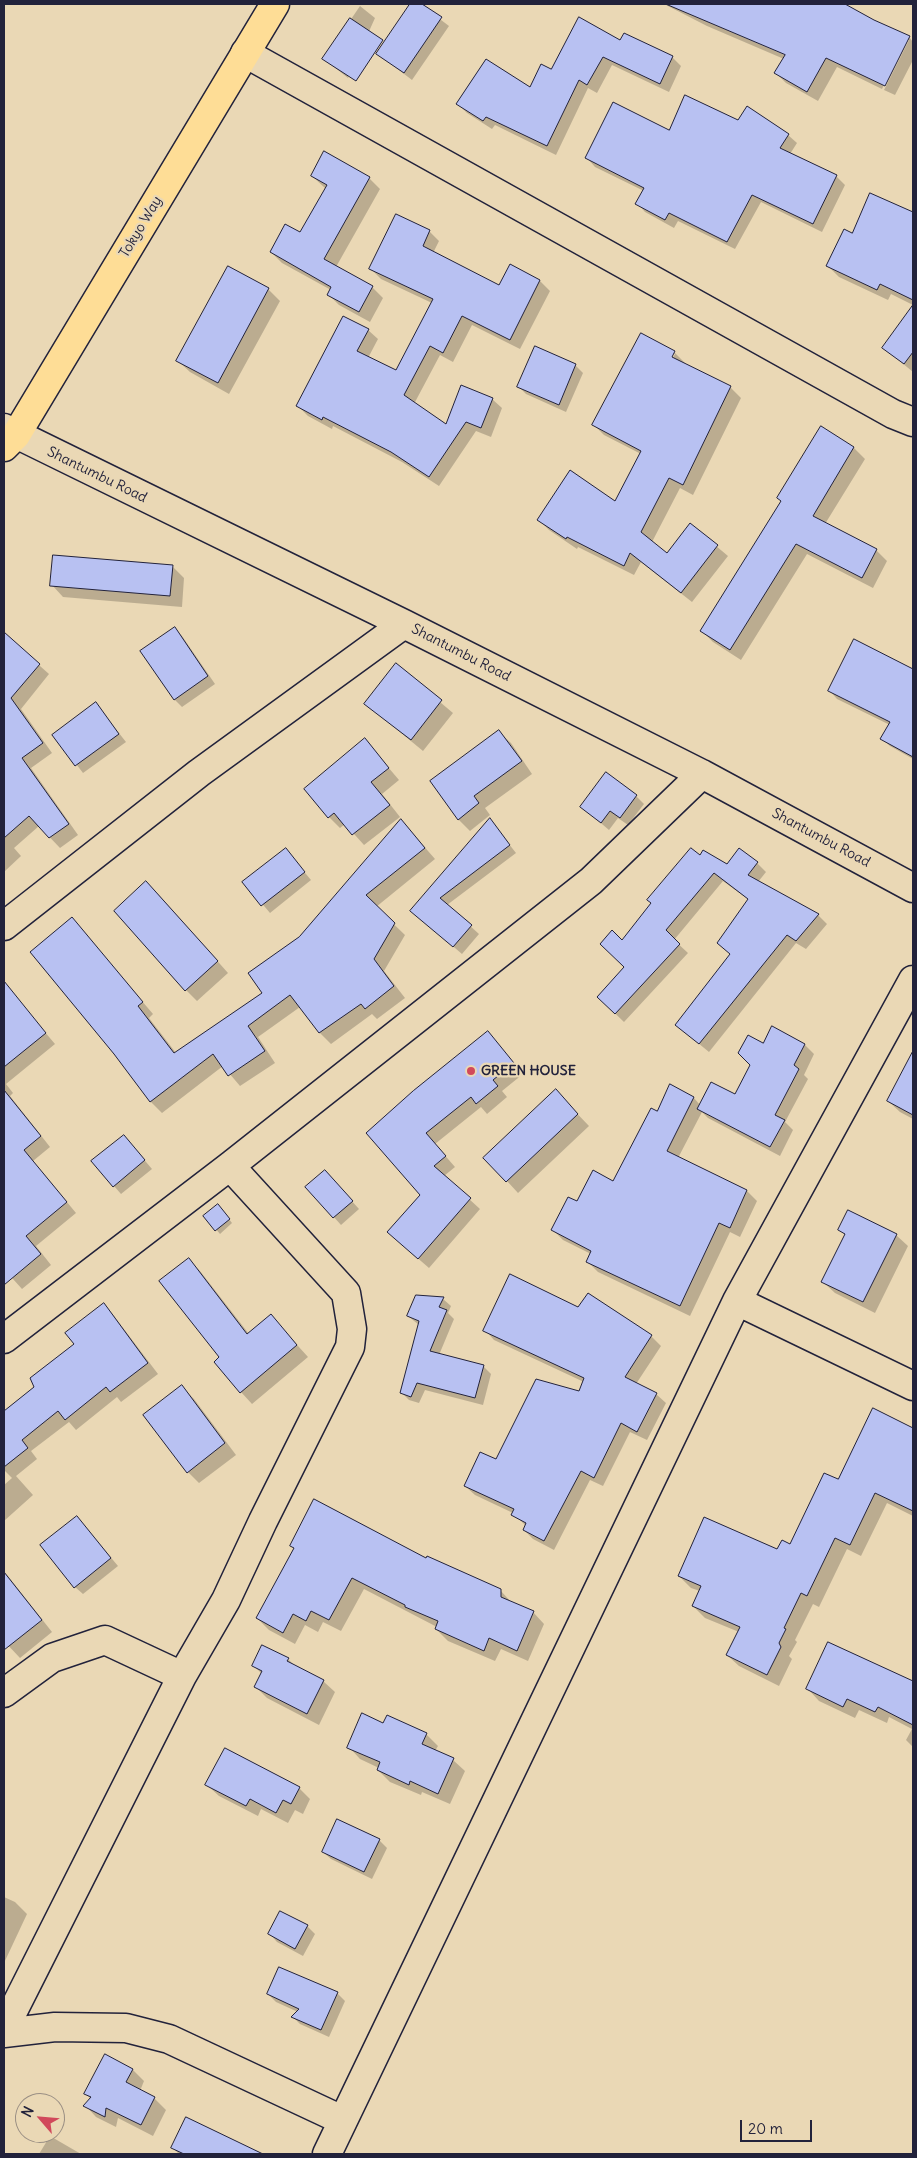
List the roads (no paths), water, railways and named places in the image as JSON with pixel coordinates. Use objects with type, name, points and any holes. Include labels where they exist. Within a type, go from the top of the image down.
[{"type":"main road","name":"Tokyo Way","points":[[8,437],[274,4]]},
{"type":"street","points":[[245,54],[894,414],[913,422]]},
{"type":"street","name":"Shantumbu Road","points":[[8,437],[404,624],[702,774],[913,888]]},
{"type":"street","points":[[4,926],[199,773],[404,624]]},
{"type":"street","points":[[4,1339],[230,1166],[591,881],[702,774]]},
{"type":"street","points":[[327,2154],[737,1301],[913,980]]},
{"type":"street","points":[[4,2031],[182,1676],[226,1600],[263,1521],[350,1347],[352,1329],[346,1293],[230,1166]]},
{"type":"street","points":[[737,1301],[913,1386]]},
{"type":"street","points":[[4,1693],[52,1658],[104,1640],[182,1676]]},
{"type":"street","points":[[4,2031],[55,2027],[126,2028],[169,2039],[342,2120]]},
{"type":"place","name":"GREEN HOUSE","points":[[471,1071]]}]
